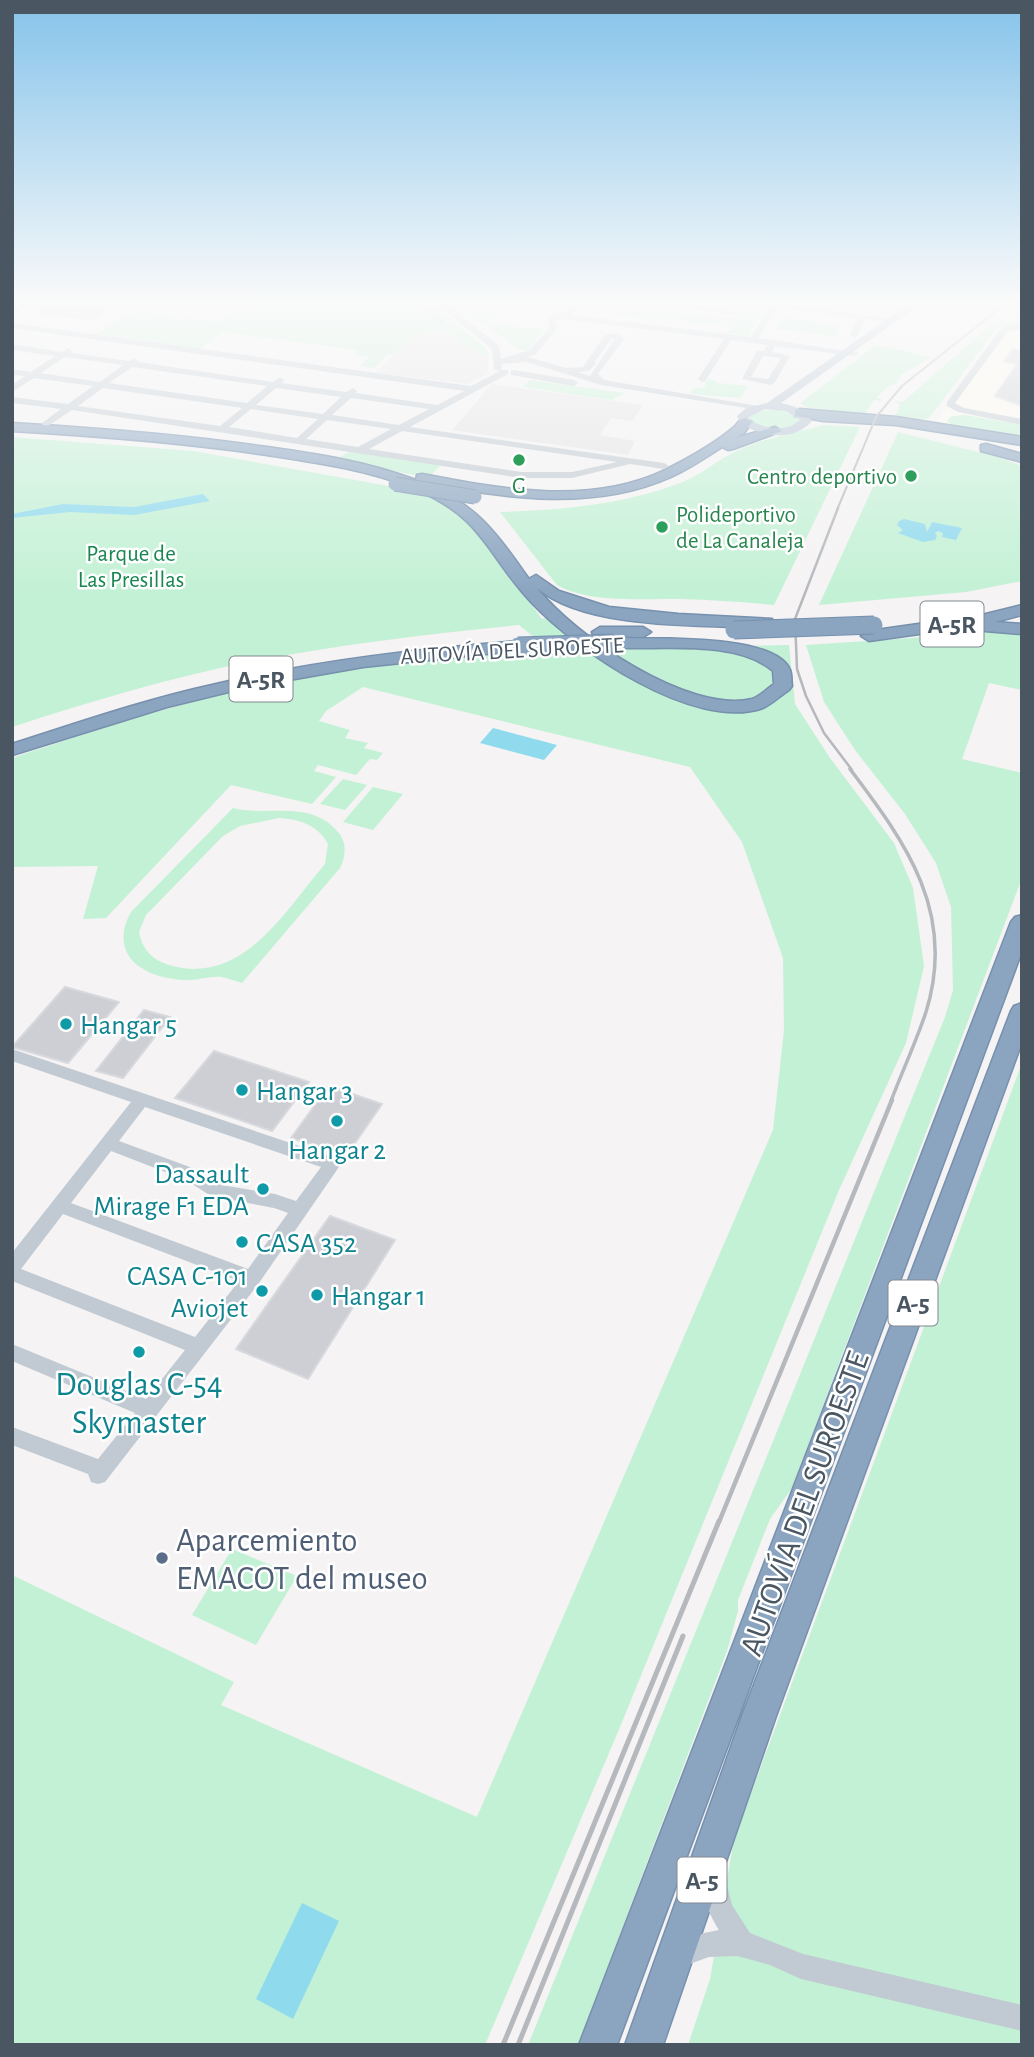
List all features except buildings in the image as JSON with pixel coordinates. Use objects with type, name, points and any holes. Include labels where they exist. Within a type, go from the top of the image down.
[{"type":"highway","points":[[798,415],[869,419],[1022,440]]},
{"type":"highway","points":[[798,415],[1022,448]]},
{"type":"highway","points":[[400,480],[510,493],[551,495],[608,491],[668,473],[739,430],[744,419]]},
{"type":"highway","points":[[869,419],[1022,448]]},
{"type":"highway","points":[[12,427],[294,447],[400,480],[475,497],[555,500],[597,498],[637,491],[678,477],[742,439],[775,431]]},
{"type":"highway","points":[[889,427],[1022,458]]},
{"type":"highway","points":[[12,433],[177,444],[440,487],[475,507],[490,521],[539,585],[552,596],[601,610],[652,618],[769,623],[901,636],[982,626],[1022,629]]},
{"type":"highway","points":[[294,447],[435,493],[454,503],[483,526],[535,598],[561,622],[611,660],[671,692],[704,703],[744,706],[771,698],[783,686],[783,671],[776,662],[749,650],[720,646],[620,643]]},
{"type":"highway","name":"AUTOVÍA DEL SUROESTE","points":[[875,632],[919,620],[1004,604],[1022,597]]},
{"type":"highway","name":"AUTOVÍA DEL SUROESTE","points":[[12,735],[135,696],[285,662],[408,644],[514,641],[620,643],[875,632],[982,620],[1022,610]]},
{"type":"highway","name":"AUTOVÍA DEL SUROESTE","points":[[12,750],[142,708],[281,674],[514,641],[600,632],[734,636]]},
{"type":"highway","name":"AUTOVÍA DEL SUROESTE","points":[[598,2045],[1022,922]]},
{"type":"highway","name":"AUTOVÍA DEL SUROESTE","points":[[647,2040],[804,1595],[1022,1012]]},
{"type":"main road","points":[[775,400],[750,410],[744,419],[760,429],[793,430],[798,415],[789,400]]},
{"type":"main road","points":[[796,400],[802,409],[818,414],[869,419]]},
{"type":"main road","points":[[765,406],[798,415]]},
{"type":"street","points":[[12,400],[73,406],[222,429],[294,447],[358,450],[521,475],[552,477],[599,471],[631,461]]},
{"type":"street","points":[[45,425],[81,400]]},
{"type":"street","points":[[145,417],[167,400]]},
{"type":"street","points":[[200,400],[664,466]]},
{"type":"street","points":[[222,429],[256,400]]},
{"type":"street","points":[[294,447],[344,400]]},
{"type":"street","points":[[383,400],[438,408]]},
{"type":"street","points":[[358,450],[452,400]]},
{"type":"street","points":[[692,400],[730,409],[744,419]]},
{"type":"street","points":[[724,400],[765,406]]},
{"type":"street","points":[[952,400],[951,407],[1022,422]]},
{"type":"street","points":[[12,1055],[332,1164],[252,1278],[100,1473],[12,1436]]},
{"type":"street","points":[[12,1267],[142,1099]]},
{"type":"street","points":[[108,1143],[192,1175],[217,1191],[275,1201],[300,1210]]},
{"type":"street","points":[[60,1206],[252,1278]]},
{"type":"street","points":[[12,1273],[198,1347]]},
{"type":"street","points":[[12,1352],[150,1410]]},
{"type":"street","points":[[709,1860],[720,1910],[743,1945]]},
{"type":"street","points":[[675,1956],[713,1943],[743,1945],[770,1951],[801,1966],[1022,2018]]},
{"type":"shaded area","points":[[478,400],[607,400],[643,405],[632,421],[611,418],[600,435],[635,441],[628,455],[452,430]]},
{"type":"shaded area","points":[[952,400],[1022,400],[1022,441],[941,423],[939,419]]},
{"type":"green space","points":[[804,400],[881,400],[883,401],[874,400],[864,415],[806,407],[800,403]]},
{"type":"green space","points":[[943,400],[929,418],[916,421],[894,419],[900,405],[894,401]]},
{"type":"green space","points":[[767,409],[784,410],[800,420],[788,427],[775,429],[761,426],[750,419],[750,415]]},
{"type":"green space","points":[[966,415],[1022,425],[1022,438],[954,427],[947,421],[951,416]]},
{"type":"green space","name":"Polideportivo de La Canaleja","points":[[824,425],[860,427],[774,605],[693,599],[601,598],[571,591],[557,585],[500,512],[568,508],[636,497],[687,480],[747,446]]},
{"type":"green space","points":[[898,432],[998,457],[1022,466],[1022,581],[966,592],[819,605]]},
{"type":"green space","name":"Parque de Las Presillas","points":[[12,437],[193,451],[428,493],[464,512],[542,619],[549,617],[594,649],[789,645],[795,704],[830,758],[894,843],[913,888],[924,966],[906,1043],[839,1190],[620,1727],[485,2045],[12,2045],[12,1575],[234,1682],[221,1705],[477,1817],[773,1130],[784,1030],[783,958],[742,842],[690,767],[363,687],[326,711],[319,721],[350,730],[345,738],[368,743],[364,748],[383,753],[377,760],[370,759],[356,775],[318,765],[314,771],[336,777],[312,804],[231,785],[106,918],[83,919],[98,866],[12,867],[12,758],[198,700],[297,678],[449,656],[551,651],[519,625],[353,645],[193,674],[12,727]]},
{"type":"green space","points":[[350,451],[441,465],[428,478],[337,459]]},
{"type":"green space","points":[[991,628],[1022,632],[1022,690],[989,683],[962,759],[1022,773],[1022,878],[792,1488],[770,1519],[738,1600],[738,1611],[727,1651],[578,2045],[528,2045],[945,1017],[953,990],[951,907],[936,863],[905,814],[855,750],[824,702],[806,645],[912,638]]},
{"type":"green space","points":[[343,779],[367,785],[345,810],[320,804]]},
{"type":"green space","points":[[373,787],[403,794],[373,830],[343,822]]},
{"type":"green space","points":[[233,808],[302,812],[327,822],[343,840],[344,854],[340,868],[242,983],[221,977],[174,979],[146,971],[128,954],[124,942],[125,928],[131,912]],"holes":[[[286,819],[307,824],[324,837],[328,844],[325,864],[259,941],[240,955],[218,965],[195,969],[169,965],[149,953],[139,932],[146,915],[223,836],[240,826]]]},
{"type":"green space","points":[[1022,1063],[1022,2045],[688,2045],[710,1979],[734,1839]]},
{"type":"green space","points":[[232,1549],[297,1576],[256,1645],[192,1615]]},
{"type":"water","points":[[203,494],[210,501],[134,515],[70,512],[12,518],[12,514],[63,504],[134,507]]},
{"type":"water","points":[[904,519],[925,524],[927,532],[932,522],[962,528],[956,540],[942,537],[943,533],[938,531],[935,533],[935,540],[923,542],[898,533],[903,530],[897,525]]},
{"type":"water","points":[[493,728],[557,745],[544,760],[480,743]]},
{"type":"water","points":[[302,1903],[339,1921],[293,2019],[256,1999]]},
{"type":"railway","points":[[837,510],[876,417],[890,400]]},
{"type":"railway","points":[[838,508],[795,619],[797,669],[806,696],[824,733],[852,770]]},
{"type":"railway","points":[[850,769],[907,852],[921,881],[930,911],[935,943],[934,976],[926,1012],[891,1101]]},
{"type":"railway","points":[[719,1522],[892,1100]]},
{"type":"railway","points":[[503,2045],[719,1521]]},
{"type":"railway","points":[[518,2045],[683,1636]]},
{"type":"place","name":"G","points":[[519,460]]},
{"type":"place","name":"Centro deportivo","points":[[911,476]]},
{"type":"place","name":"Polideportivo de La Canaleja","points":[[662,527]]},
{"type":"place","name":"Hangar 5","points":[[66,1024]]},
{"type":"place","name":"Hangar 3","points":[[242,1090]]},
{"type":"place","name":"Hangar 2","points":[[337,1121]]},
{"type":"place","name":"Dassault Mirage F1 EDA","points":[[263,1189]]},
{"type":"place","name":"CASA 352","points":[[242,1242]]},
{"type":"place","name":"CASA C-101 Aviojet","points":[[262,1291]]},
{"type":"place","name":"Hangar 1","points":[[317,1295]]},
{"type":"place","name":"Douglas C-54 Skymaster","points":[[139,1352]]},
{"type":"place","name":"Aparcemiento EMACOT del museo","points":[[162,1558]]}]
